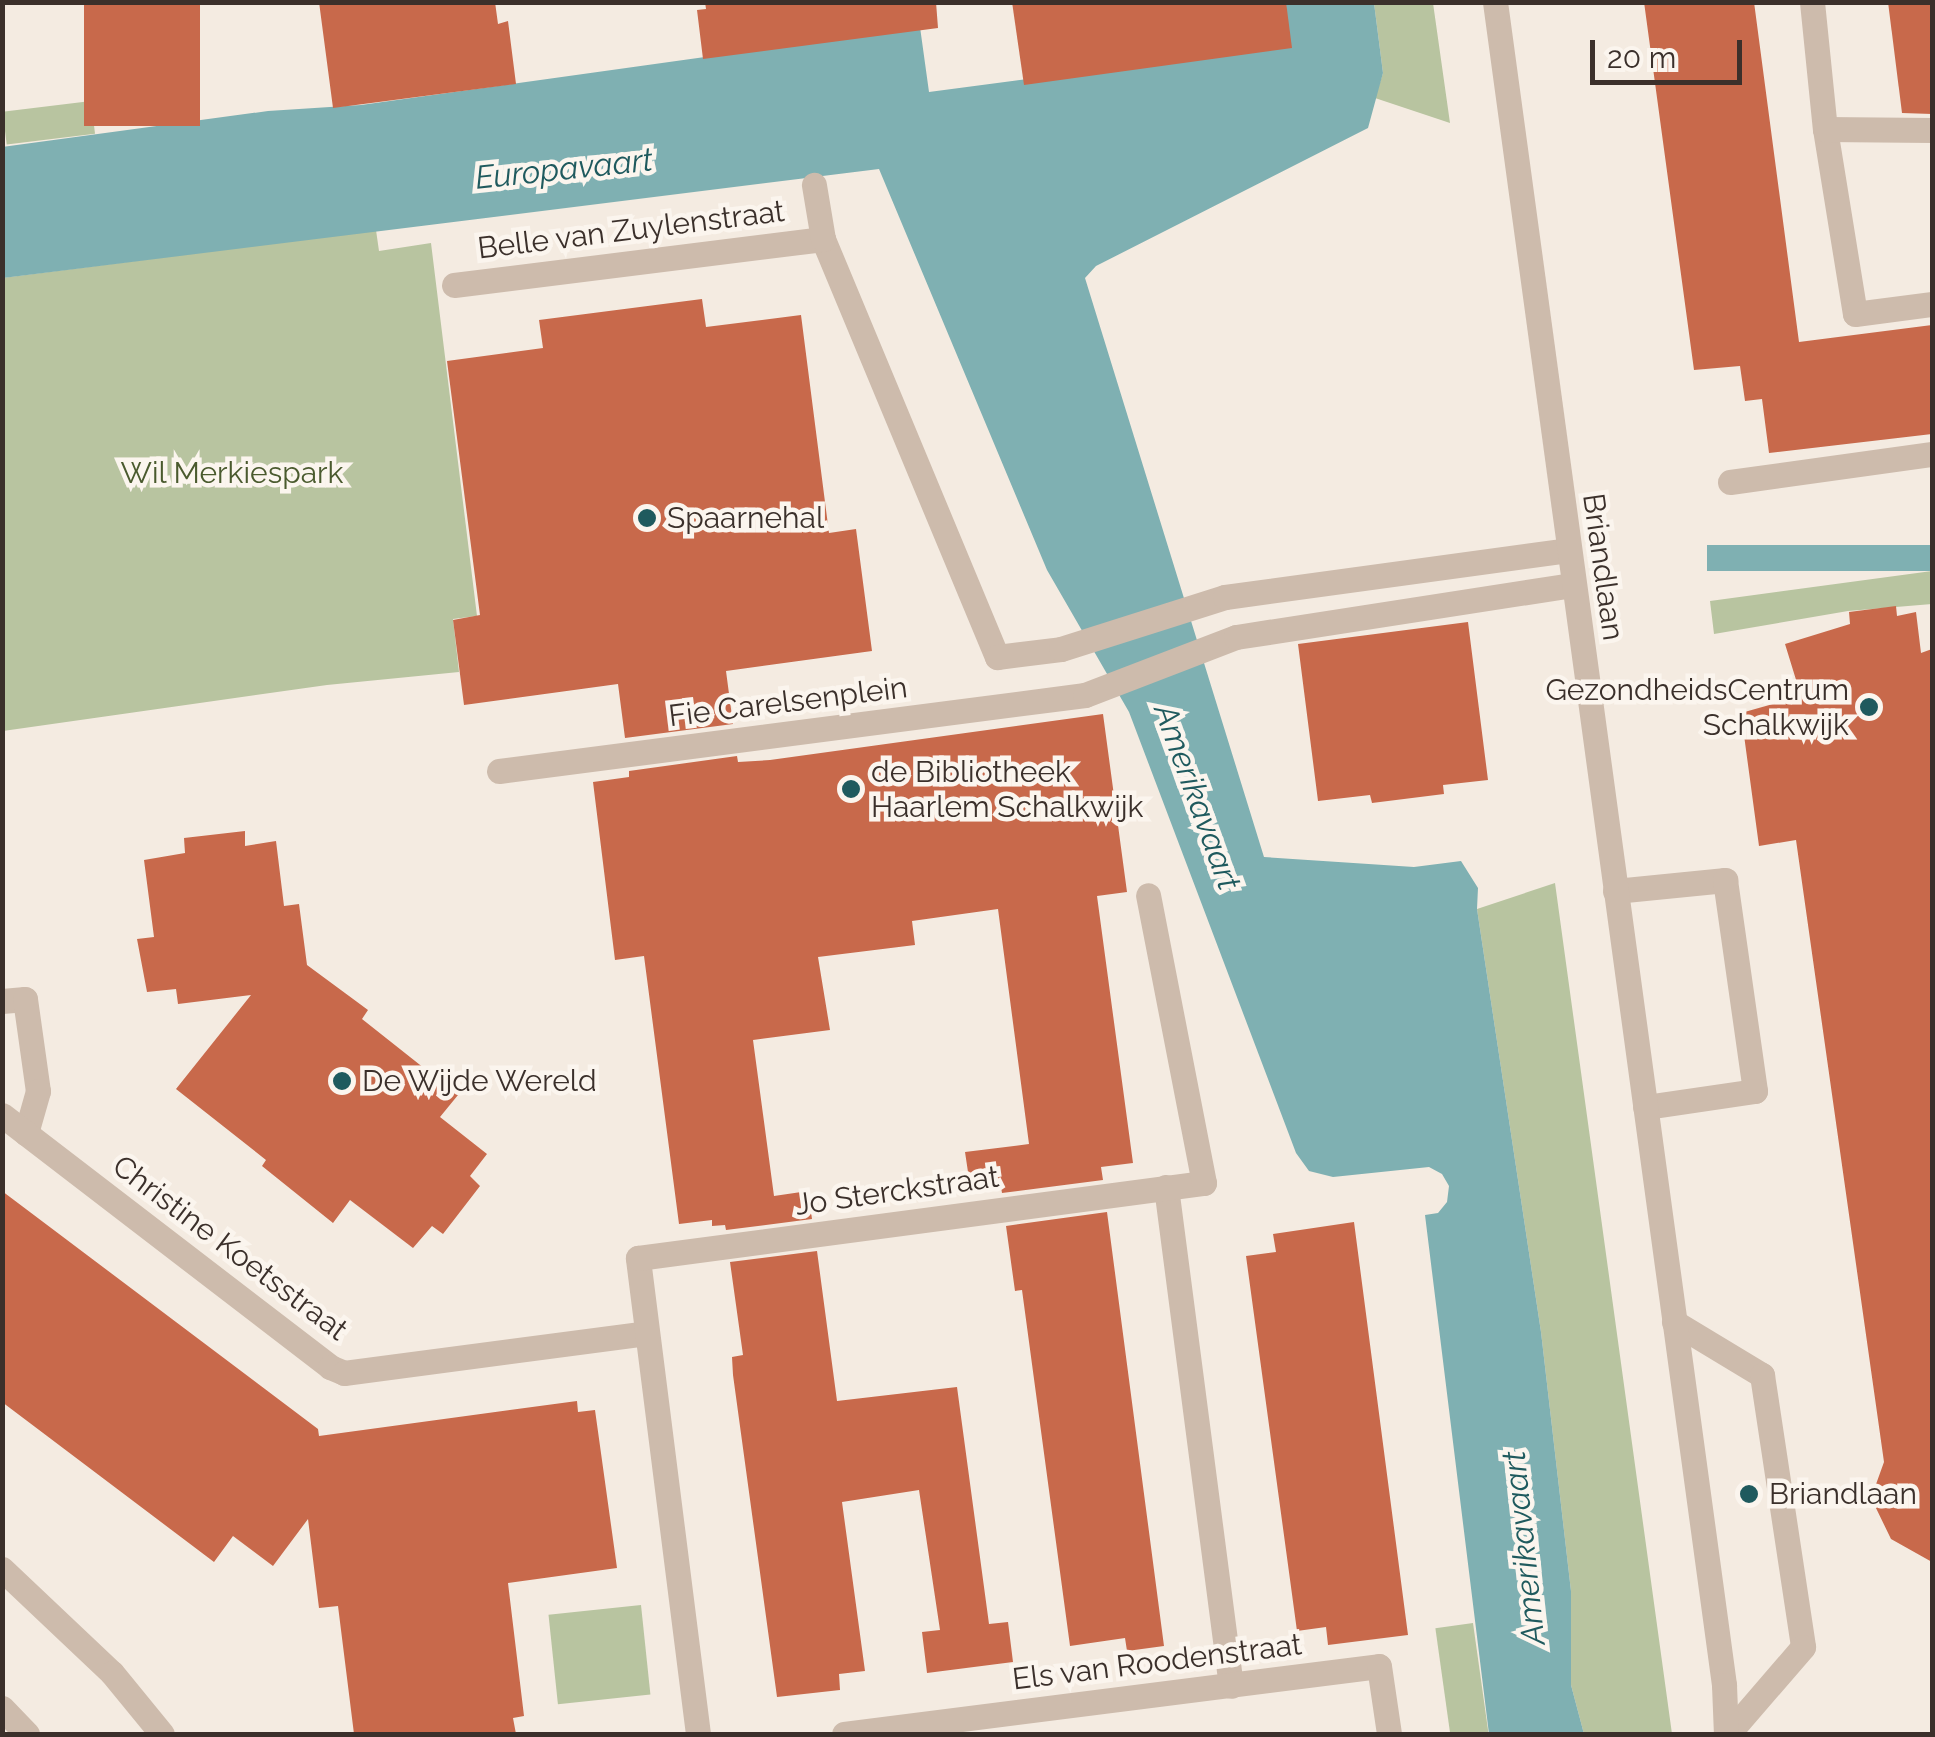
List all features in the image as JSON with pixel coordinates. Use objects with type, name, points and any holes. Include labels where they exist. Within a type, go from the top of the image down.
[{"type":"street","name":"Briandlaan","points":[[1495,2],[1724,1685],[1727,1734]]},
{"type":"street","points":[[1812,2],[1825,129],[1855,314],[1932,304]]},
{"type":"street","points":[[1825,129],[1932,130]]},
{"type":"street","name":"Belle van Zuylenstraat","points":[[454,285],[822,239],[814,185]]},
{"type":"street","points":[[822,239],[997,658],[1061,649],[1226,597],[1568,550]]},
{"type":"street","points":[[1730,482],[1932,454]]},
{"type":"street","name":"Fie Carelsenplein","points":[[499,771],[1085,694],[1236,638],[1573,585]]},
{"type":"street","points":[[1615,891],[1725,880],[1750,1053],[1755,1092],[1645,1106]]},
{"type":"street","name":"Jo Sterckstraat","points":[[646,1333],[638,1258],[1204,1183],[1148,895]]},
{"type":"street","points":[[2,1002],[25,999],[38,1092],[26,1133]]},
{"type":"street","name":"Christine Koetsstraat","points":[[2,1115],[330,1368],[344,1372],[646,1333]]},
{"type":"street","points":[[1166,1187],[1231,1686]]},
{"type":"street","points":[[1674,1322],[1762,1375],[1802,1647],[1727,1734]]},
{"type":"street","points":[[646,1333],[698,1734]]},
{"type":"street","points":[[2,1569],[112,1673],[162,1734]]},
{"type":"street","name":"Els van Roodenstraat","points":[[844,1734],[1379,1666],[1388,1734]]},
{"type":"street","points":[[2,1708],[27,1734]]},
{"type":"green space","points":[[1374,3],[1433,3],[1450,123],[1375,98],[1383,73]]},
{"type":"green space","points":[[91,101],[95,134],[7,145],[3,112]]},
{"type":"green space","name":"Wil Merkiespark","points":[[376,230],[379,251],[431,243],[477,616],[453,619],[459,672],[327,685],[3,731],[2,278]]},
{"type":"green space","points":[[1932,571],[1932,604],[1848,611],[1714,634],[1710,601]]},
{"type":"green space","points":[[1555,883],[1672,1734],[1584,1734],[1571,1685],[1571,1591],[1541,1332],[1477,909]]},
{"type":"green space","points":[[641,1605],[650,1695],[558,1704],[549,1615]]},
{"type":"green space","points":[[1473,1623],[1489,1734],[1450,1734],[1435,1628]]},
{"type":"water","points":[[1283,3],[1374,3],[1383,73],[1368,128],[1096,266],[1085,278],[1264,857],[1414,867],[1461,861],[1478,888],[1477,909],[1541,1332],[1571,1591],[1571,1685],[1584,1734],[1489,1734],[1425,1215],[1438,1213],[1447,1202],[1449,1186],[1442,1174],[1429,1167],[1333,1177],[1309,1171],[1296,1153],[1129,712],[1047,570],[879,169],[3,278],[2,147],[268,111],[361,105],[920,27],[929,92],[1287,45]]},
{"type":"water","points":[[1707,545],[1932,545],[1932,571],[1707,571]]},
{"type":"building","points":[[84,2],[200,2],[200,126],[84,126]]},
{"type":"building","points":[[319,2],[495,2],[498,24],[508,21],[516,84],[333,108]]},
{"type":"building","points":[[705,2],[936,2],[938,28],[703,59],[697,10],[706,9]]},
{"type":"building","points":[[1012,2],[1286,2],[1292,48],[1024,85]]},
{"type":"building","points":[[1644,2],[1754,2],[1799,342],[1932,325],[1932,434],[1769,453],[1762,399],[1745,401],[1740,366],[1694,370]]},
{"type":"building","points":[[1888,2],[1932,2],[1932,114],[1902,113]]},
{"type":"building","name":"Spaarnehal","points":[[702,299],[706,327],[801,315],[829,533],[856,529],[872,651],[726,671],[733,724],[625,738],[618,684],[464,705],[453,620],[480,615],[447,361],[543,348],[539,320]]},
{"type":"building","points":[[1896,606],[1897,616],[1916,612],[1921,653],[1932,649],[1932,1562],[1891,1539],[1875,1506],[1875,1487],[1884,1462],[1796,840],[1759,846],[1741,713],[1801,696],[1785,644],[1850,624],[1849,612]]},
{"type":"building","points":[[1468,622],[1488,780],[1443,785],[1444,794],[1372,803],[1370,795],[1318,801],[1298,644]]},
{"type":"building","points":[[1103,714],[1127,892],[1097,896],[1133,1163],[1101,1167],[1103,1180],[1002,1193],[1001,1187],[971,1192],[965,1152],[1029,1144],[998,909],[912,921],[915,945],[818,957],[830,1030],[753,1040],[774,1196],[808,1191],[812,1219],[726,1230],[725,1225],[712,1226],[712,1220],[679,1224],[644,956],[615,960],[593,782],[629,777],[629,771],[737,756],[738,762],[770,760]]},
{"type":"building","points":[[245,831],[245,846],[276,841],[284,906],[299,904],[307,965],[368,1010],[362,1019],[458,1095],[440,1117],[487,1154],[470,1176],[480,1186],[443,1234],[432,1226],[413,1248],[350,1200],[333,1223],[262,1166],[266,1160],[176,1089],[251,995],[178,1004],[176,989],[147,992],[137,939],[154,937],[144,860],[185,853],[184,838]]},
{"type":"building","points":[[2,1191],[318,1429],[319,1436],[577,1401],[578,1412],[595,1410],[617,1568],[508,1583],[524,1716],[513,1718],[516,1734],[354,1734],[338,1606],[319,1608],[308,1519],[273,1566],[233,1536],[214,1562],[2,1402]]},
{"type":"building","points":[[1107,1212],[1164,1646],[1127,1651],[1125,1638],[1070,1646],[1022,1290],[1015,1291],[1006,1226]]},
{"type":"building","points":[[1354,1222],[1408,1635],[1328,1645],[1326,1627],[1297,1631],[1246,1256],[1276,1252],[1273,1234]]},
{"type":"building","points":[[817,1251],[837,1401],[957,1387],[989,1624],[1008,1622],[1013,1662],[927,1673],[922,1632],[940,1630],[919,1490],[842,1502],[865,1671],[839,1674],[840,1690],[777,1697],[733,1375],[732,1357],[743,1355],[730,1262]]},
{"type":"place","name":"Spaarnehal","points":[[647,518]]},
{"type":"place","name":"GezondheidsCentrum Schalkwijk","points":[[1869,707]]},
{"type":"place","name":"de Bibliotheek Haarlem Schalkwijk","points":[[851,789]]},
{"type":"place","name":"De Wijde Wereld","points":[[342,1081]]},
{"type":"place","name":"Briandlaan","points":[[1749,1494]]},
{"type":"water label","name":"Europavaart","points":[[564,169]]},
{"type":"water label","name":"Amerikavaart","points":[[1197,797]]},
{"type":"water label","name":"Amerikavaart","points":[[1524,1548]]}]
